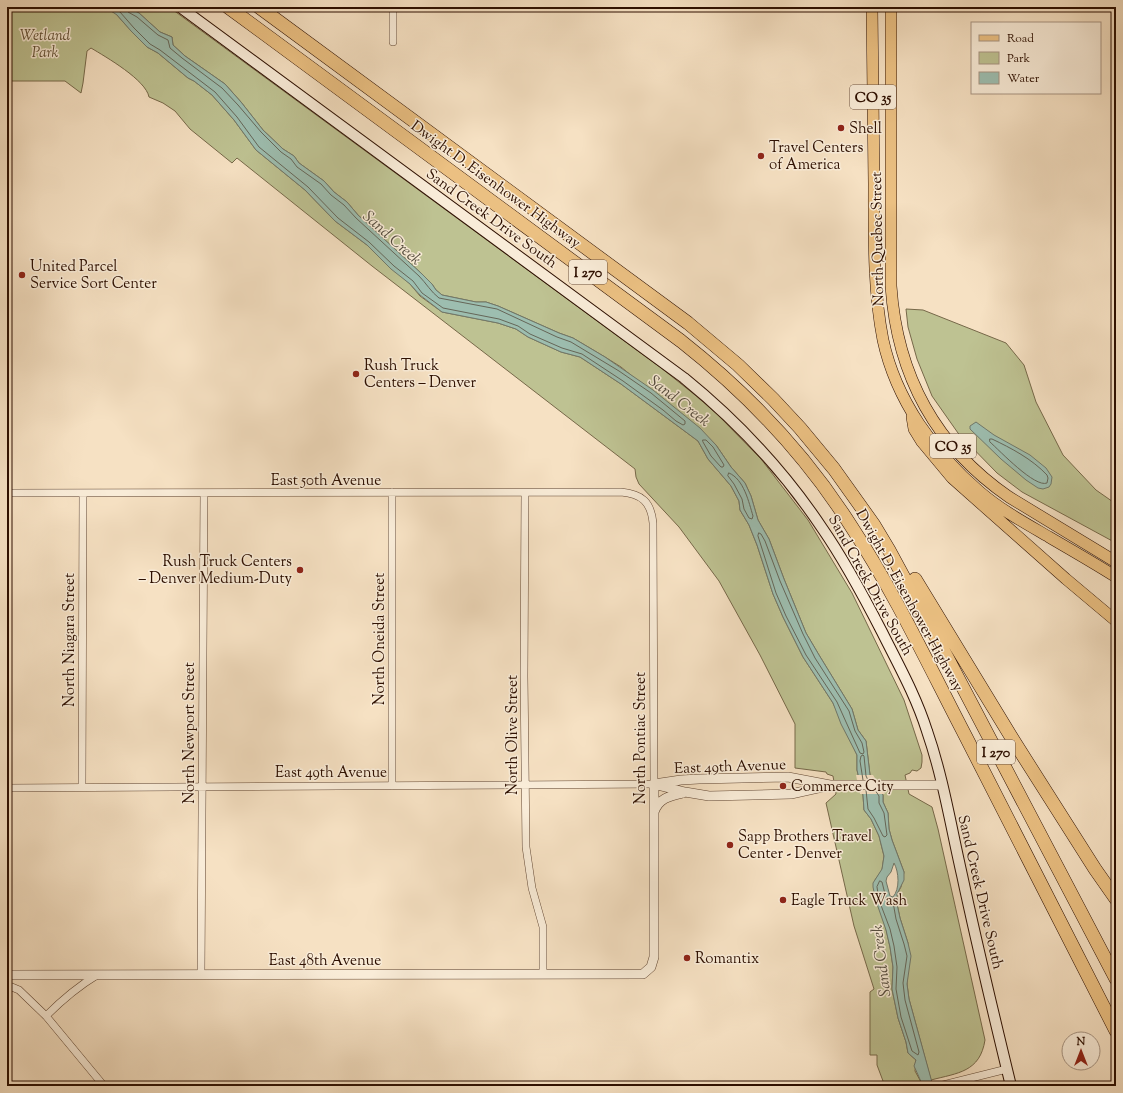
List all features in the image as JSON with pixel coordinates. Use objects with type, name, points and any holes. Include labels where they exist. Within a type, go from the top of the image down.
[{"type":"highway","name":"Dwight D. Eisenhower Highway","points":[[228,7],[698,354],[748,400],[792,446],[838,506],[881,575],[915,638],[1116,1031]]},
{"type":"highway","name":"Dwight D. Eisenhower Highway","points":[[259,7],[670,309],[719,348],[759,384],[808,436],[838,474],[874,525],[889,550],[1116,979]]},
{"type":"highway","points":[[874,525],[900,556],[1015,743],[1091,862],[1116,898]]},
{"type":"main road","name":"Sand Creek Drive South","points":[[180,7],[663,361],[708,398],[742,431],[775,466],[804,502],[831,541],[853,577],[894,656],[917,705],[931,742],[1011,1086]]},
{"type":"main road","name":"North Quebec Street","points":[[872,7],[876,290],[879,315],[887,352],[897,382],[910,409]]},
{"type":"main road","name":"North Quebec Street","points":[[891,7],[891,286],[895,325],[907,369],[930,416],[955,449],[975,470],[1009,497],[1116,562]]},
{"type":"main road","name":"CO 35","points":[[910,409],[944,457],[981,493],[1028,525],[1116,577]]},
{"type":"main road","points":[[910,409],[914,429],[934,458],[952,478],[1066,579],[1116,621]]},
{"type":"street","points":[[393,7],[393,42]]},
{"type":"street","name":"North Oneida Street","points":[[392,492],[392,786]]},
{"type":"street","name":"East 50th Avenue","points":[[7,493],[621,492],[636,495],[643,500]]},
{"type":"street","name":"North Niagara Street","points":[[82,787],[83,493]]},
{"type":"street","name":"North Newport Street","points":[[201,974],[204,493]]},
{"type":"street","name":"North Olive Street","points":[[525,493],[525,786],[527,860],[532,888],[543,927],[543,974]]},
{"type":"street","name":"North Pontiac Street","points":[[643,500],[649,506],[652,513],[653,523],[654,784],[654,957],[651,967],[643,974]]},
{"type":"street","name":"East 49th Avenue","points":[[7,788],[525,786],[654,784],[700,779],[788,777],[830,785],[942,785]]},
{"type":"street","name":"East 49th Avenue","points":[[654,784],[685,792],[709,796],[791,794],[830,785]]},
{"type":"street","points":[[654,813],[657,804],[664,799],[685,792]]},
{"type":"street","name":"East 48th Avenue","points":[[7,975],[643,974]]},
{"type":"street","points":[[46,1016],[72,991],[97,975]]},
{"type":"street","points":[[7,985],[19,990],[46,1016],[104,1086]]},
{"type":"street","points":[[939,1086],[1007,1069]]},
{"type":"green space","name":"Wetland Park","points":[[7,7],[119,7],[117,15],[147,47],[158,53],[188,78],[212,95],[234,120],[256,150],[305,190],[335,221],[367,245],[410,284],[420,296],[442,312],[498,323],[516,329],[528,337],[561,352],[580,357],[621,384],[698,441],[708,459],[731,486],[739,501],[740,510],[749,525],[773,594],[783,617],[803,657],[833,703],[857,755],[857,770],[863,795],[864,810],[871,819],[879,836],[884,856],[882,870],[875,880],[890,947],[893,967],[892,989],[898,1018],[908,1053],[916,1060],[915,1071],[921,1082],[907,1086],[901,1086],[900,1082],[882,1086],[883,1081],[877,1065],[877,1055],[870,1055],[870,992],[874,989],[854,926],[826,803],[836,794],[833,776],[827,774],[826,772],[795,768],[795,724],[760,655],[719,581],[679,527],[639,484],[635,469],[372,266],[237,158],[232,163],[190,129],[175,111],[163,103],[149,97],[141,83],[106,57],[91,48],[87,51],[81,93],[65,81],[7,81]]},
{"type":"green space","points":[[127,7],[169,7],[660,367],[717,414],[761,459],[808,520],[852,593],[904,700],[922,755],[921,768],[917,771],[912,770],[910,773],[905,775],[909,794],[932,807],[985,1040],[982,1051],[973,1065],[959,1073],[931,1080],[909,999],[907,984],[908,943],[897,904],[897,894],[901,887],[904,872],[889,829],[888,813],[883,802],[883,795],[870,775],[866,741],[858,730],[852,709],[806,633],[769,539],[758,520],[751,496],[745,483],[731,467],[716,445],[621,367],[573,338],[486,302],[476,302],[442,295],[422,274],[358,215],[347,202],[334,192],[324,181],[299,163],[294,156],[283,149],[263,130],[225,84],[185,56],[173,45],[172,37],[160,32],[139,13]]},
{"type":"green space","points":[[906,309],[923,310],[1006,343],[1024,365],[1036,402],[1063,455],[1096,490],[1116,504],[1116,543],[1022,492],[997,473],[958,433],[932,396],[917,359],[908,327]]},
{"type":"water","points":[[105,7],[127,7],[139,13],[160,32],[172,37],[173,45],[185,56],[225,84],[263,130],[283,149],[294,156],[299,163],[324,181],[334,192],[347,202],[358,215],[422,274],[442,295],[476,302],[486,302],[498,306],[573,338],[605,357],[653,390],[700,428],[716,445],[731,467],[745,483],[751,496],[758,520],[769,539],[806,633],[852,709],[858,730],[866,741],[870,775],[883,795],[883,802],[888,813],[889,829],[892,840],[904,872],[904,880],[897,894],[897,904],[911,956],[907,984],[909,999],[933,1086],[923,1086],[914,1066],[916,1060],[908,1053],[898,1018],[892,989],[893,967],[890,947],[873,887],[873,883],[882,869],[884,856],[879,836],[871,819],[864,810],[863,795],[857,770],[857,755],[841,724],[833,703],[803,657],[783,617],[773,594],[749,525],[740,510],[739,501],[731,486],[708,459],[698,441],[621,384],[580,357],[561,352],[528,337],[516,329],[498,323],[442,312],[420,295],[367,245],[335,221],[305,190],[256,150],[234,120],[212,95],[188,78],[158,53],[147,47],[117,15]],"holes":[[[894,863],[896,867],[898,885],[893,897],[890,896],[886,881]]]},
{"type":"water","points":[[976,422],[994,435],[1030,455],[1046,468],[1052,477],[1049,487],[1043,489],[1038,488],[1001,459],[970,429],[970,426]]},
{"type":"pier","points":[[856,775],[873,775],[885,794],[860,794]]},
{"type":"place","name":"Shell","points":[[841,128]]},
{"type":"place","name":"Travel Centers of America","points":[[761,156]]},
{"type":"place","name":"United Parcel Service Sort Center","points":[[22,275]]},
{"type":"place","name":"Rush Truck Centers – Denver","points":[[356,374]]},
{"type":"place","name":"Rush Truck Centers – Denver Medium-Duty","points":[[300,570]]},
{"type":"place","name":"Commerce City","points":[[783,786]]},
{"type":"place","name":"Sapp Brothers Travel Center - Denver","points":[[730,845]]},
{"type":"place","name":"Eagle Truck Wash","points":[[783,900]]},
{"type":"place","name":"Romantix","points":[[687,958]]},
{"type":"water label","name":"Sand Creek","points":[[393,237]]},
{"type":"water label","name":"Sand Creek","points":[[680,400]]},
{"type":"water label","name":"Sand Creek","points":[[880,961]]}]
